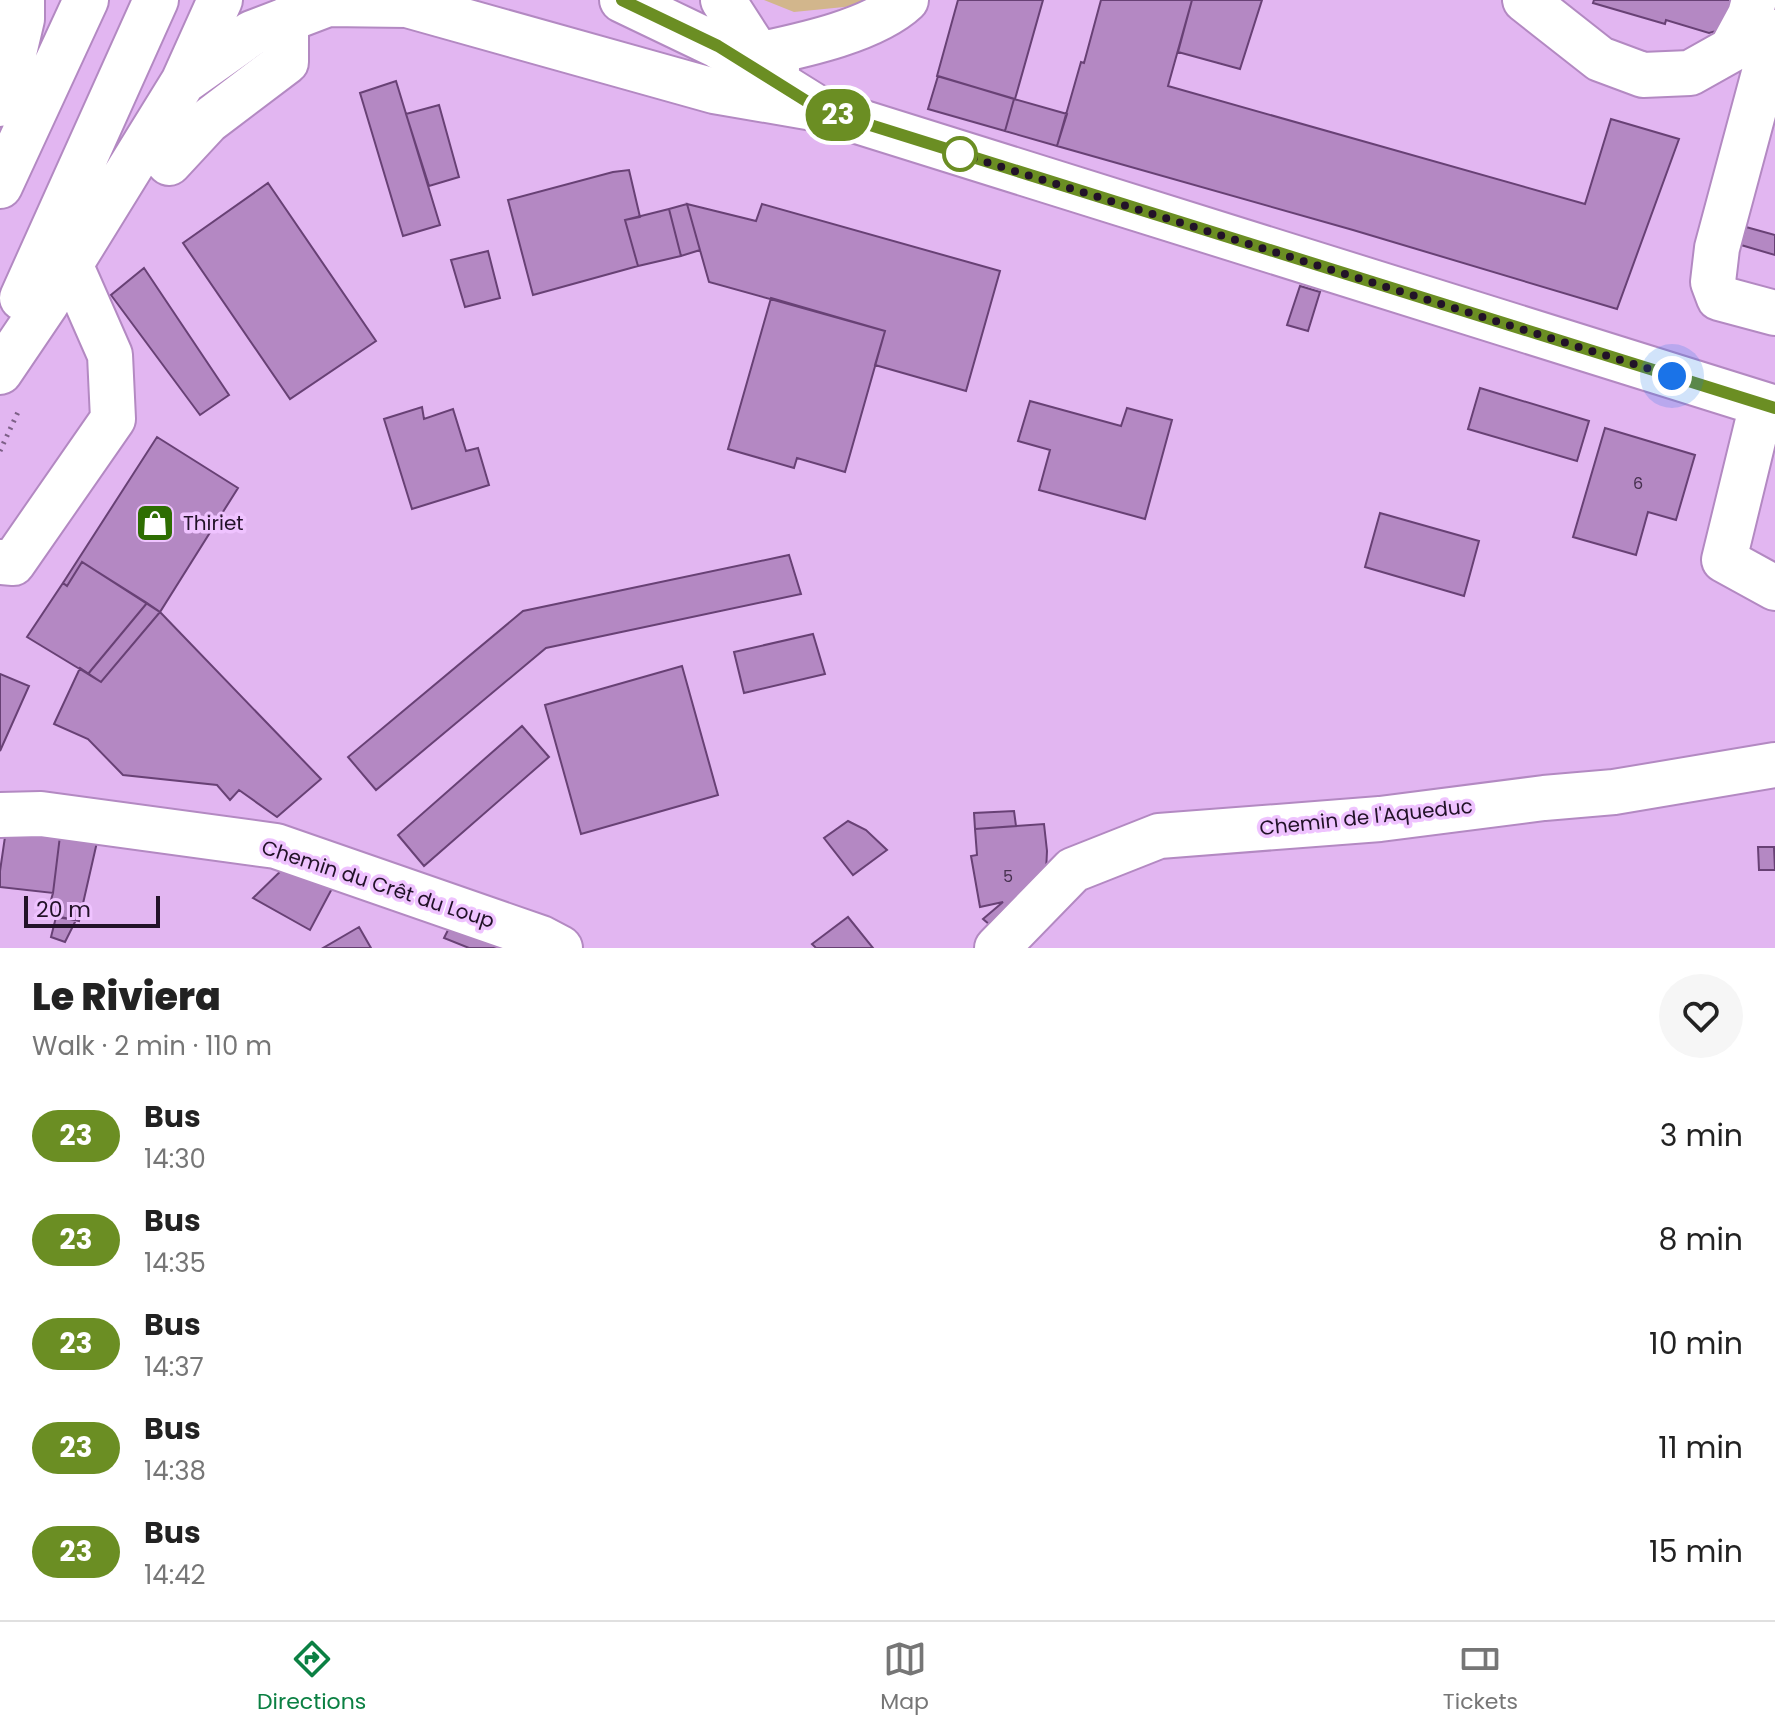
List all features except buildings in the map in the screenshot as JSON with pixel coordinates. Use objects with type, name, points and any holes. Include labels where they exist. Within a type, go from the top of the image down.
[{"type":"main road","points":[[0,186],[86,0]]},
{"type":"main road","points":[[0,348],[156,0]]},
{"type":"main road","points":[[0,372],[183,82],[220,0]]},
{"type":"main road","points":[[622,0],[718,46],[819,109]]},
{"type":"main road","points":[[690,0],[743,28],[804,45],[891,10]]},
{"type":"main road","points":[[1525,0],[1600,59],[1643,75],[1690,73],[1731,50],[1750,15],[1754,0]]},
{"type":"main road","points":[[183,82],[252,33],[328,4],[407,5],[714,91],[819,109],[1768,406],[1724,560],[1775,588]]},
{"type":"main road","points":[[0,104],[24,6]]},
{"type":"main road","points":[[169,163],[208,121],[286,62],[286,20]]},
{"type":"main road","points":[[743,28],[819,109]]},
{"type":"main road","points":[[1775,32],[1717,248],[1713,282],[1719,298],[1775,313]]},
{"type":"main road","points":[[0,562],[13,563],[113,419],[110,355],[70,264]]},
{"type":"main road","name":"Chemin de l'Aqueduc","points":[[997,948],[1073,870],[1159,836],[1380,819],[1614,792],[1774,755]]},
{"type":"main road","name":"Chemin du Crêt du Loup","points":[[0,815],[41,814],[276,846],[541,938],[560,948]]},
{"type":"shaded area","points":[[764,0],[876,0],[854,6],[794,12]]},
{"type":"bus line","name":"23","points":[[622,0],[718,46],[819,109],[1775,408]]},
{"type":"place","name":"Thiriet","points":[[155,523]]},
{"type":"route","points":[[960,154],[1672,376]]}]
